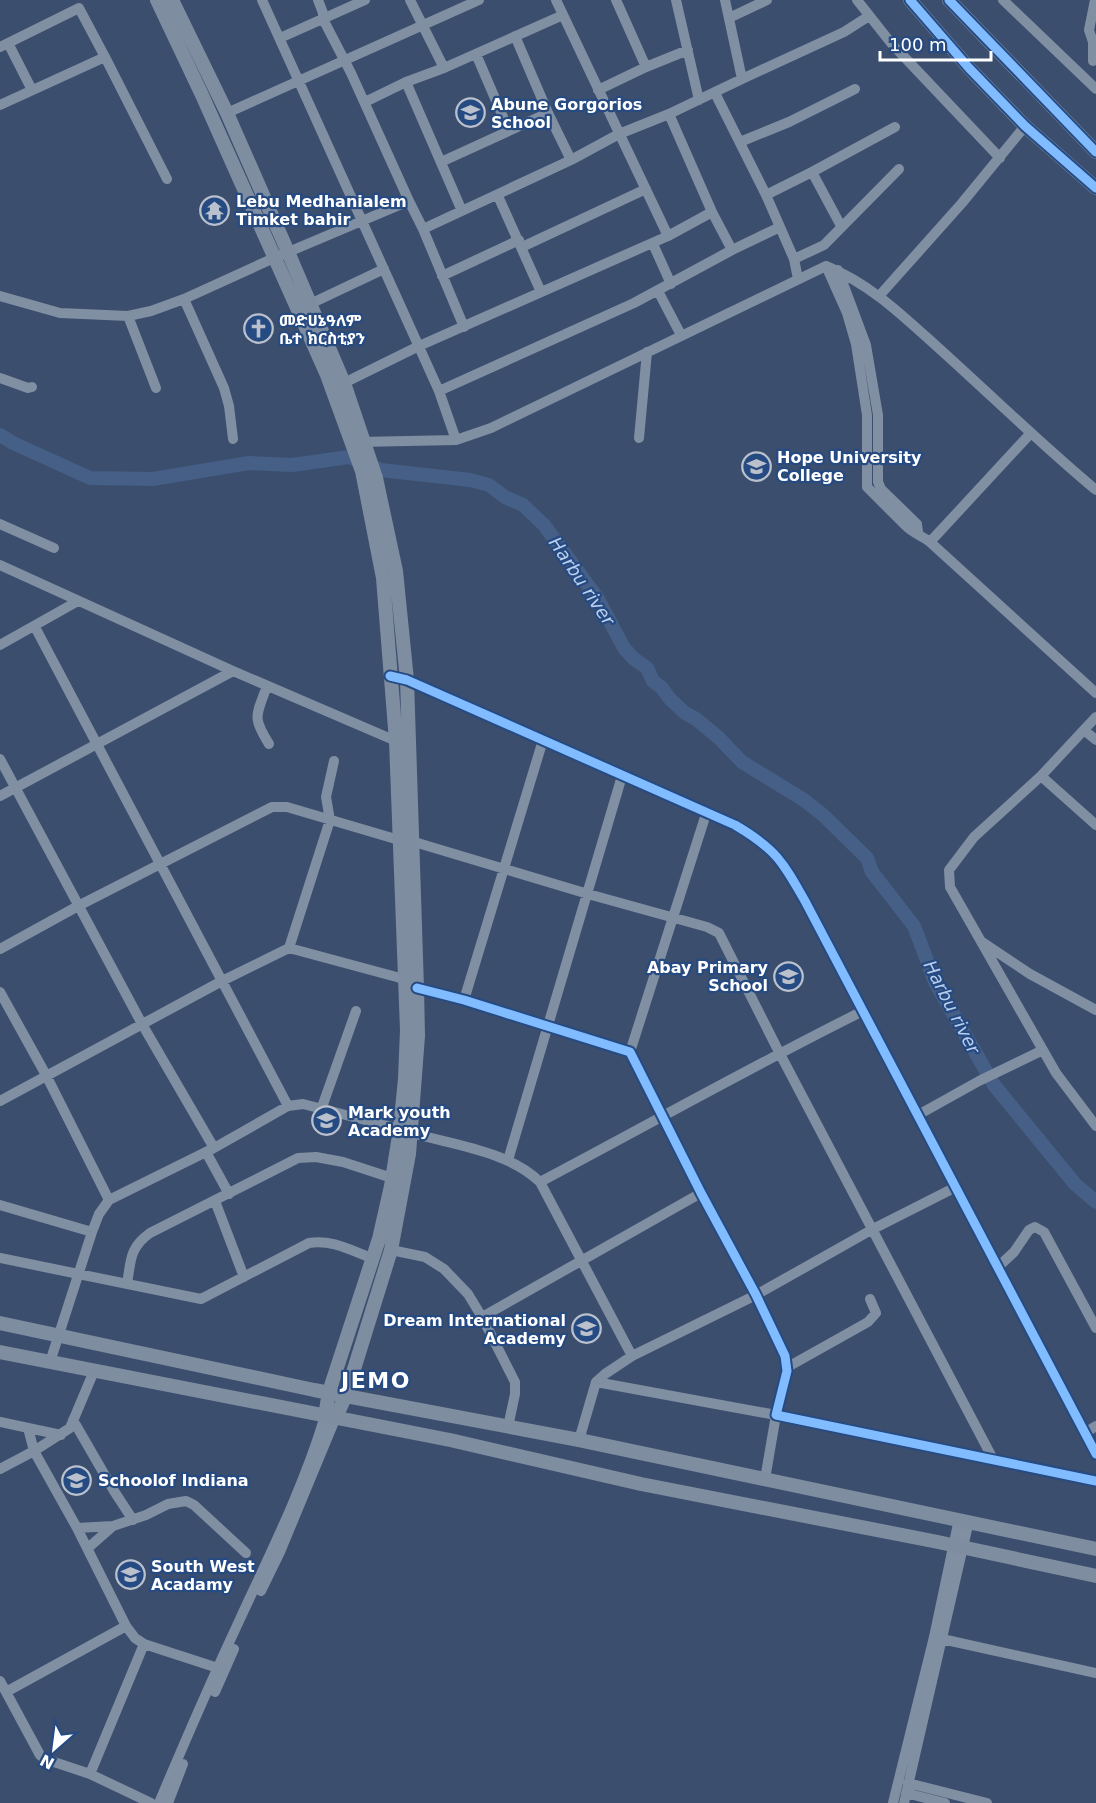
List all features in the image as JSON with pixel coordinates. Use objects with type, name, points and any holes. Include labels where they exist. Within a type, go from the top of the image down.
[{"type":"main road","points":[[157,0],[202,95],[367,467],[383,578],[405,841]]},
{"type":"main road","points":[[172,0],[227,113],[344,383],[358,446]]},
{"type":"main road","points":[[910,0],[969,68],[1025,126],[1068,145],[1096,152]]},
{"type":"main road","points":[[949,0],[1068,145],[1096,188]]},
{"type":"main road","points":[[331,1417],[346,1395],[391,1250],[418,1036],[417,988],[409,944],[405,841],[406,680],[396,571],[376,478],[367,467]]},
{"type":"main road","points":[[331,1417],[329,1392],[374,1259],[392,1178],[406,1131],[407,1030],[404,979],[409,944]]},
{"type":"main road","points":[[0,1323],[299,1386],[579,1440],[1096,1549]]},
{"type":"main road","points":[[0,1352],[498,1450],[641,1484],[1096,1576]]},
{"type":"main road","points":[[299,1386],[319,1383],[337,1367]]},
{"type":"main road","points":[[351,1378],[358,1389],[373,1400]]},
{"type":"street","points":[[262,0],[439,391],[456,440]]},
{"type":"street","points":[[318,0],[323,19],[365,102],[423,229],[464,327]]},
{"type":"street","points":[[280,38],[364,0]]},
{"type":"street","points":[[410,0],[444,69]]},
{"type":"street","points":[[227,113],[479,0]]},
{"type":"street","points":[[556,0],[668,236]]},
{"type":"street","points":[[616,0],[645,67]]},
{"type":"street","points":[[676,0],[699,100]]},
{"type":"street","points":[[725,0],[742,79]]},
{"type":"street","points":[[729,18],[767,0]]},
{"type":"street","points":[[857,0],[868,16],[928,83],[1000,158]]},
{"type":"street","points":[[1003,0],[1096,89]]},
{"type":"street","points":[[1081,73],[1095,60],[1089,30],[1095,0]]},
{"type":"street","points":[[32,90],[4,45],[77,4],[167,178]]},
{"type":"street","points":[[365,102],[406,82],[444,69],[563,15]]},
{"type":"street","points":[[423,229],[498,196],[619,134],[716,93],[844,32],[868,16]]},
{"type":"street","points":[[515,36],[571,160]]},
{"type":"street","points":[[598,90],[645,67],[688,50]]},
{"type":"street","points":[[476,54],[509,131]]},
{"type":"street","points":[[0,105],[105,57]]},
{"type":"street","points":[[406,82],[462,210]]},
{"type":"street","points":[[740,142],[789,122],[855,89]]},
{"type":"street","points":[[716,93],[766,195],[794,259],[798,279]]},
{"type":"street","points":[[441,162],[548,113]]},
{"type":"street","points":[[669,114],[712,212],[732,250]]},
{"type":"street","points":[[880,295],[1000,158],[1025,126]]},
{"type":"street","points":[[766,195],[895,127]]},
{"type":"street","points":[[794,259],[824,245],[899,169]]},
{"type":"street","points":[[812,172],[841,226]]},
{"type":"street","points":[[442,276],[646,189]]},
{"type":"street","points":[[498,196],[541,292]]},
{"type":"street","points":[[0,296],[60,314],[128,316],[150,311],[184,299],[273,258],[409,201]]},
{"type":"street","points":[[344,383],[419,346],[653,244],[712,212]]},
{"type":"street","points":[[439,391],[658,291],[732,250],[780,227]]},
{"type":"street","points":[[653,244],[671,284]]},
{"type":"street","points":[[358,446],[456,440],[491,428],[826,266],[838,270],[880,295],[993,397],[1030,434],[1096,490]]},
{"type":"street","points":[[826,266],[847,313],[872,415]]},
{"type":"street","points":[[310,304],[384,269]]},
{"type":"street","points":[[838,270],[866,345],[872,415],[867,487],[911,531],[918,532],[930,542],[1096,693]]},
{"type":"street","points":[[658,291],[681,335]]},
{"type":"street","points":[[184,299],[224,388],[230,406],[233,438]]},
{"type":"street","points":[[128,316],[156,388]]},
{"type":"street","points":[[639,438],[646,352]]},
{"type":"street","points":[[0,378],[28,388],[32,387]]},
{"type":"street","points":[[930,542],[1030,434]]},
{"type":"street","points":[[0,524],[54,548]]},
{"type":"street","points":[[0,565],[232,671],[396,741]]},
{"type":"street","points":[[0,645],[78,601]]},
{"type":"street","points":[[35,627],[288,1106]]},
{"type":"street","points":[[0,795],[232,671]]},
{"type":"street","points":[[390,676],[406,680],[735,825],[766,844],[780,859],[805,901],[1096,1454]]},
{"type":"street","points":[[267,686],[256,719],[257,726],[269,744]]},
{"type":"street","points":[[1096,717],[1041,776],[974,837],[949,870],[951,887],[1056,1073],[1096,1126]]},
{"type":"street","points":[[1085,731],[1096,740]]},
{"type":"street","points":[[464,1000],[543,740]]},
{"type":"street","points":[[0,759],[210,1150],[229,1194]]},
{"type":"street","points":[[289,948],[330,820],[326,797],[334,761]]},
{"type":"street","points":[[508,1160],[622,776]]},
{"type":"street","points":[[1041,776],[1096,825]]},
{"type":"street","points":[[0,949],[160,863],[272,807],[287,807],[707,927],[719,933],[993,1459]]},
{"type":"street","points":[[630,1052],[706,814]]},
{"type":"street","points":[[980,940],[1030,974],[1096,1010]]},
{"type":"street","points":[[0,1101],[222,981],[289,948],[404,979]]},
{"type":"street","points":[[417,988],[464,1000],[630,1052],[701,1193],[756,1295],[785,1356],[784,1386],[776,1415],[765,1479]]},
{"type":"street","points":[[0,992],[46,1075],[109,1200]]},
{"type":"street","points":[[322,1107],[356,1011]]},
{"type":"street","points":[[540,1182],[664,1117],[779,1052],[863,1011]]},
{"type":"street","points":[[918,1115],[979,1081],[1043,1050]]},
{"type":"street","points":[[50,1362],[92,1232],[99,1214],[109,1200],[210,1150],[288,1106],[303,1104],[322,1107],[508,1160],[528,1170],[540,1182],[632,1356]]},
{"type":"street","points":[[127,1284],[134,1247],[139,1240],[292,1160],[316,1157],[343,1162],[392,1178]]},
{"type":"street","points":[[579,1440],[596,1382],[605,1374],[632,1356],[756,1295],[873,1229],[956,1187]]},
{"type":"street","points":[[482,1317],[701,1193]]},
{"type":"street","points":[[215,1201],[244,1277]]},
{"type":"street","points":[[0,1205],[92,1232]]},
{"type":"street","points":[[998,1266],[1014,1252],[1029,1230],[1035,1227],[1044,1232],[1096,1328]]},
{"type":"street","points":[[0,1258],[201,1299],[299,1248],[321,1241],[374,1259]]},
{"type":"street","points":[[391,1250],[425,1257],[435,1262],[468,1294],[482,1317],[516,1388],[508,1426]]},
{"type":"street","points":[[786,1368],[868,1322],[876,1313],[870,1299]]},
{"type":"street","points":[[0,1469],[70,1428],[94,1371]]},
{"type":"street","points":[[596,1382],[776,1415],[1096,1481]]},
{"type":"street","points":[[159,1803],[221,1669],[280,1552],[331,1417]]},
{"type":"street","points":[[73,1420],[133,1520]]},
{"type":"street","points":[[0,1422],[61,1435]]},
{"type":"street","points":[[1085,1433],[1096,1426]]},
{"type":"street","points":[[28,1428],[34,1451],[88,1548],[126,1626],[135,1638],[144,1644],[221,1669]]},
{"type":"street","points":[[77,1528],[113,1526],[133,1520],[168,1504],[186,1501],[194,1505],[246,1553]]},
{"type":"street","points":[[893,1803],[964,1520]]},
{"type":"street","points":[[88,1548],[113,1526]]},
{"type":"street","points":[[906,1793],[942,1639],[958,1547]]},
{"type":"street","points":[[6,1692],[126,1626]]},
{"type":"street","points":[[942,1639],[1096,1673]]},
{"type":"street","points":[[90,1774],[144,1644]]},
{"type":"street","points":[[168,1803],[221,1669]]},
{"type":"street","points":[[0,1681],[40,1755],[45,1759],[90,1774],[151,1803]]},
{"type":"street","points":[[906,1793],[945,1803]]},
{"type":"street","points":[[906,1793],[987,1803]]},
{"type":"waterway","name":"Harbu river","points":[[0,435],[90,478],[153,479],[249,463],[292,465],[349,457],[381,470],[470,480],[489,485],[505,497],[523,505],[544,525],[598,599],[624,648],[647,668],[653,681],[670,699],[719,738],[742,762],[804,800],[823,815],[867,858],[872,872],[914,926],[935,982],[994,1085],[1075,1184],[1096,1202]]},
{"type":"cycle path","points":[[910,0],[969,68],[1025,126],[1096,188]]},
{"type":"cycle path","points":[[949,0],[1096,152]]},
{"type":"cycle path","points":[[390,676],[407,680],[735,825],[777,857],[805,901],[1096,1454]]},
{"type":"cycle path","points":[[417,988],[464,1000],[630,1052],[701,1193],[756,1295],[785,1356],[787,1371],[776,1415],[1096,1481]]},
{"type":"place","name":"Abune Gorgorios School","points":[[470,113]]},
{"type":"place","name":"Lebu Medhanialem Timket bahir","points":[[215,210]]},
{"type":"place","name":"መድሀኔዓለም ቤተ ክርስቲያን","points":[[258,329]]},
{"type":"place","name":"Hope University College","points":[[756,466]]},
{"type":"place","name":"Abay Primary School","points":[[789,976]]},
{"type":"place","name":"Mark youth Academy","points":[[327,1121]]},
{"type":"place","name":"Dream International Academy","points":[[587,1329]]},
{"type":"place","name":"Schoolof Indiana","points":[[77,1480]]},
{"type":"place","name":"South West Acadamy","points":[[130,1575]]},
{"type":"district","name":"JEMO","points":[[376,1380]]}]
